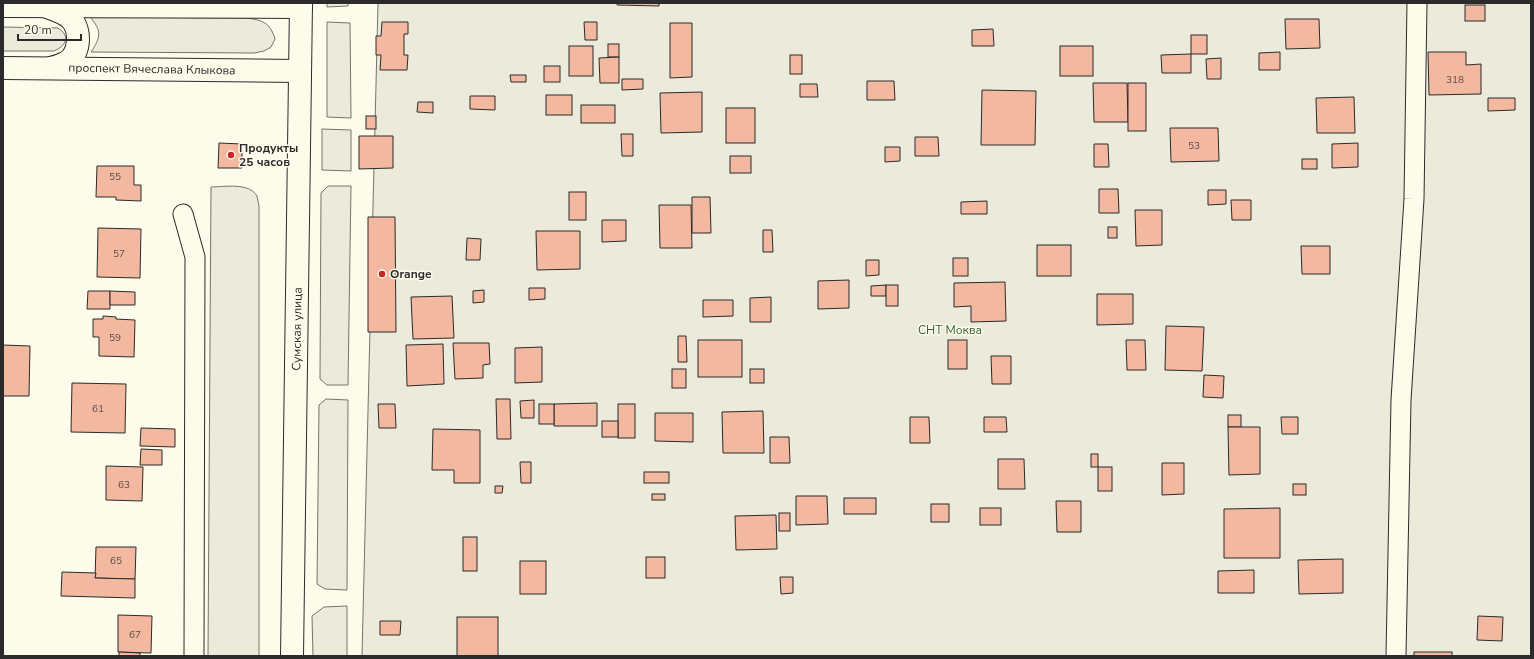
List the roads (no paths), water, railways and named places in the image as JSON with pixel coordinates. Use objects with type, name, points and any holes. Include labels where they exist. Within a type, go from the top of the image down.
[{"type":"main road","points":[[3,6],[301,5]]},
{"type":"main road","name":"Сумская улица","points":[[292,656],[301,5]]},
{"type":"main road","points":[[46,6],[60,11],[72,20],[78,32],[79,42],[75,53],[67,63],[50,68]]},
{"type":"main road","name":"проспект Вячеслава Клыкова","points":[[3,68],[300,71]]},
{"type":"street","points":[[1396,656],[1401,400],[1414,199],[1417,3]]},
{"type":"street","points":[[183,214],[195,258],[194,656]]},
{"type":"place","name":"Продукты 25 часов","points":[[231,155]]},
{"type":"place","name":"Orange","points":[[382,274]]},
{"type":"park label","name":"СНТ Моква","points":[[950,330]]}]
